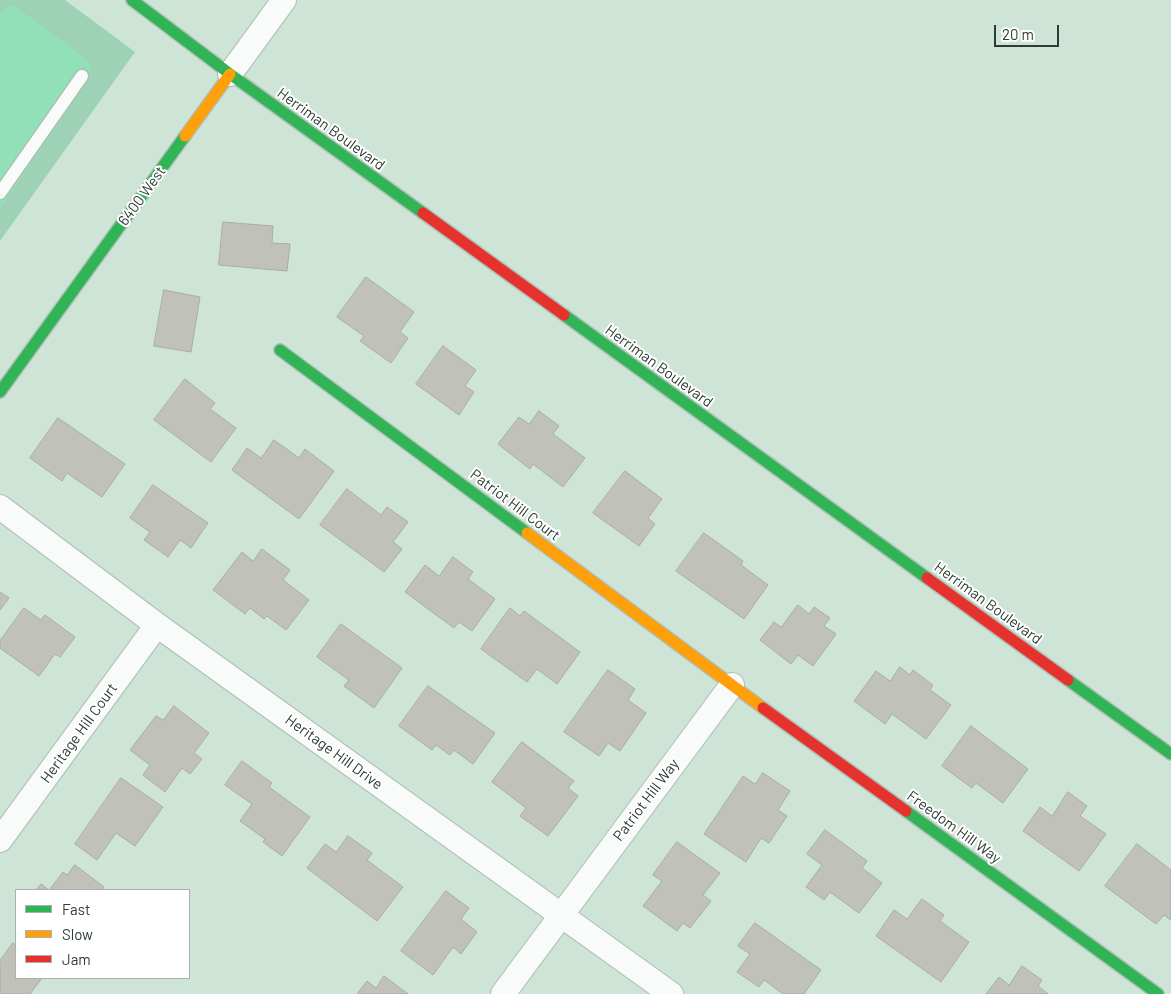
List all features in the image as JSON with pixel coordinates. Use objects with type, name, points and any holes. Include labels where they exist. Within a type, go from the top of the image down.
[{"type":"street","name":"Herriman Boulevard","points":[[132,0],[230,74],[1171,754]]},
{"type":"street","name":"6400 West","points":[[0,392],[284,0]]},
{"type":"street","name":"Patriot Hill Court","points":[[280,350],[732,685]]},
{"type":"street","name":"Heritage Hill Drive","points":[[0,507],[157,625],[671,994]]},
{"type":"street","name":"Heritage Hill Court","points":[[0,840],[157,625]]},
{"type":"street","name":"Patriot Hill Way","points":[[503,994],[732,685]]},
{"type":"street","name":"Freedom Hill Way","points":[[732,685],[1158,994]]},
{"type":"lane","points":[[0,193],[82,76]]},
{"type":"shaded area","points":[[0,0],[65,0],[135,52],[0,241]]},
{"type":"shaded area","points":[[6,6],[15,6],[84,57],[91,65],[90,77],[0,209],[0,14]]},
{"type":"building","points":[[223,222],[273,226],[272,243],[290,244],[287,271],[219,265]]},
{"type":"building","points":[[366,277],[414,312],[400,332],[408,338],[391,363],[360,341],[364,336],[337,317]]},
{"type":"building","points":[[164,290],[200,297],[191,352],[154,346]]},
{"type":"building","points":[[443,346],[476,370],[465,386],[474,392],[459,415],[416,384]]},
{"type":"building","points":[[185,379],[215,403],[210,409],[236,428],[211,462],[154,420]]},
{"type":"building","points":[[539,411],[559,426],[553,434],[585,458],[563,487],[533,464],[530,469],[498,444],[519,417],[529,424]]},
{"type":"building","points":[[58,418],[125,464],[102,497],[67,473],[62,481],[30,458]]},
{"type":"building","points":[[274,440],[299,458],[305,449],[334,471],[299,519],[232,470],[247,448],[261,458]]},
{"type":"building","points":[[625,471],[662,499],[648,518],[655,524],[639,546],[593,513]]},
{"type":"building","points":[[153,485],[208,523],[191,548],[180,540],[168,557],[144,540],[150,532],[130,518]]},
{"type":"building","points":[[347,489],[381,515],[387,507],[408,522],[393,542],[402,549],[384,572],[320,525]]},
{"type":"building","points":[[704,533],[743,561],[741,565],[768,585],[744,619],[676,571]]},
{"type":"building","points":[[262,549],[290,570],[283,580],[309,600],[286,630],[267,616],[264,619],[250,608],[245,614],[213,590],[242,552],[253,561]]},
{"type":"building","points":[[453,557],[473,572],[468,579],[495,599],[472,631],[459,622],[454,628],[405,592],[425,565],[439,576]]},
{"type":"building","points":[[0,592],[9,598],[0,610]]},
{"type":"building","points":[[798,605],[809,614],[814,607],[830,618],[824,626],[836,634],[813,666],[798,655],[791,664],[760,640],[774,622],[781,627]]},
{"type":"building","points":[[24,608],[41,620],[45,615],[75,637],[60,657],[55,654],[39,676],[0,648],[0,641]]},
{"type":"building","points":[[510,608],[520,616],[524,611],[580,652],[557,684],[537,669],[527,682],[481,649]]},
{"type":"building","points":[[341,624],[402,668],[374,708],[344,686],[349,680],[317,657]]},
{"type":"building","points":[[900,667],[910,675],[913,670],[933,685],[930,690],[951,705],[926,739],[892,714],[885,724],[854,701],[876,671],[890,681]]},
{"type":"building","points":[[608,670],[635,689],[628,700],[646,713],[620,751],[608,743],[599,756],[564,732]]},
{"type":"building","points":[[428,686],[495,733],[473,764],[454,750],[450,755],[436,745],[432,750],[399,726]]},
{"type":"building","points":[[174,706],[209,733],[194,753],[202,759],[190,774],[182,768],[165,792],[143,775],[150,765],[130,750],[156,716],[163,720]]},
{"type":"building","points":[[971,726],[1028,769],[1003,803],[976,783],[972,788],[942,766]]},
{"type":"building","points":[[522,742],[574,781],[568,788],[578,796],[548,836],[520,816],[526,808],[492,782]]},
{"type":"building","points":[[242,761],[272,783],[269,787],[310,817],[282,856],[263,842],[265,839],[240,821],[252,804],[225,785]]},
{"type":"building","points":[[763,773],[790,791],[778,810],[787,816],[769,843],[761,838],[746,862],[704,834],[743,776],[755,784]]},
{"type":"building","points":[[121,778],[163,807],[135,846],[116,833],[97,860],[75,844]]},
{"type":"building","points":[[1068,792],[1087,806],[1080,816],[1106,834],[1079,871],[1023,831],[1040,807],[1052,816]]},
{"type":"building","points":[[825,830],[867,861],[862,868],[882,883],[859,913],[830,892],[824,900],[806,887],[822,865],[807,854]]},
{"type":"building","points":[[348,836],[372,853],[367,860],[403,887],[377,921],[307,868],[325,844],[336,852]]},
{"type":"building","points":[[677,842],[720,873],[703,895],[711,901],[690,928],[683,923],[677,931],[643,906],[662,881],[653,875]]},
{"type":"building","points":[[1137,844],[1171,870],[1171,920],[1164,915],[1156,924],[1105,886]]},
{"type":"building","points":[[75,865],[104,887],[103,889],[50,889],[63,872],[67,875]]},
{"type":"building","points":[[41,884],[48,889],[37,889]]},
{"type":"building","points":[[446,891],[469,908],[461,919],[477,932],[461,954],[453,947],[433,975],[401,951]]},
{"type":"building","points":[[922,899],[944,915],[940,921],[969,942],[941,982],[876,936],[894,910],[907,919]]},
{"type":"building","points":[[755,923],[821,970],[804,994],[783,994],[764,980],[759,987],[737,972],[750,954],[738,946]]},
{"type":"building","points":[[13,943],[15,944],[15,979],[41,979],[30,994],[0,994],[0,961]]},
{"type":"building","points":[[1022,966],[1042,980],[1038,986],[1048,994],[986,994],[999,977],[1009,985]]},
{"type":"building","points":[[384,976],[408,994],[357,994],[367,981],[376,988]]},
{"type":"traffic: fast","points":[[132,0],[230,74],[423,213]]},
{"type":"traffic: fast","points":[[0,392],[185,136]]},
{"type":"traffic: fast","points":[[564,315],[927,578]]},
{"type":"traffic: fast","points":[[280,350],[527,533]]},
{"type":"traffic: fast","points":[[1068,680],[1171,754]]},
{"type":"traffic: fast","points":[[906,811],[1158,994]]},
{"type":"traffic: slow","points":[[185,136],[230,74]]},
{"type":"traffic: slow","points":[[527,533],[763,708]]},
{"type":"traffic: jam","points":[[423,213],[564,315]]},
{"type":"traffic: jam","points":[[927,578],[1068,680]]},
{"type":"traffic: jam","points":[[763,708],[906,811]]}]
